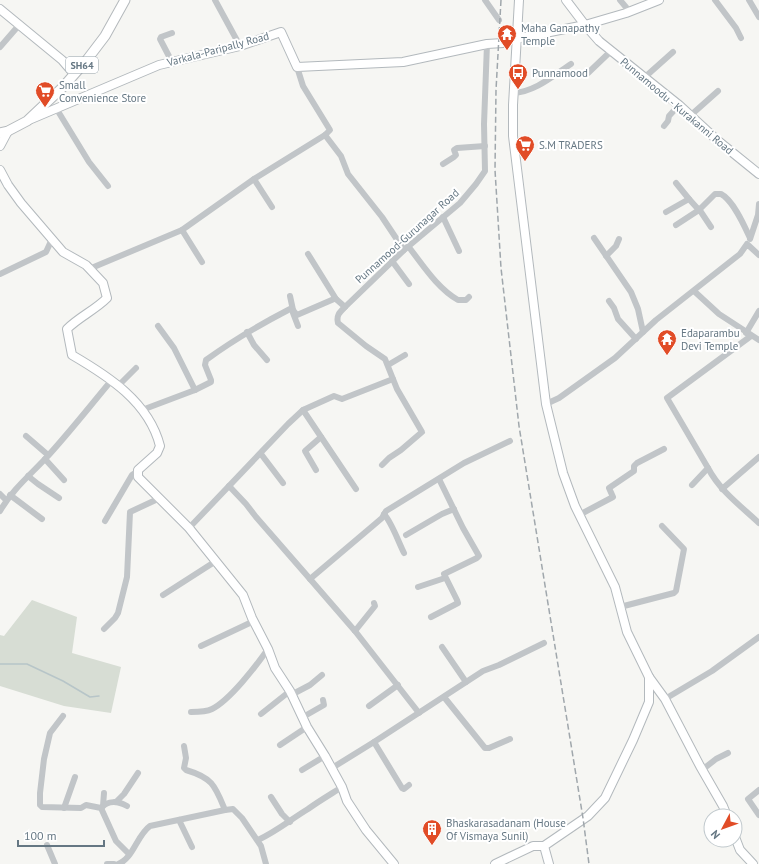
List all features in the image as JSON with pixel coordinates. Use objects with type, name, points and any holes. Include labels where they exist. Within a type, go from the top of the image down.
[{"type":"main road","name":"SH64","points":[[4,132],[27,121],[74,74],[106,36],[125,0]]},
{"type":"main road","points":[[519,0],[513,93],[513,136],[546,404],[563,473],[579,515],[615,587],[627,632],[649,677],[665,699],[724,808]]},
{"type":"main road","name":"Punnamoodu - Kurakanni Road","points":[[566,0],[599,41],[679,105],[722,144],[759,174]]},
{"type":"main road","points":[[297,67],[403,62],[487,44],[503,43],[585,25],[630,12],[654,1]]},
{"type":"main road","points":[[0,9],[62,60],[74,74]]},
{"type":"main road","name":"Varkala-Paripally Road","points":[[27,121],[159,65],[240,46],[281,32],[297,67]]},
{"type":"main road","points":[[0,146],[4,132]]},
{"type":"main road","points":[[0,170],[8,185],[21,203],[63,252],[86,265],[103,283],[107,298],[98,307],[73,322],[67,329],[72,355],[97,370],[131,396],[155,430],[160,446],[157,454],[138,470],[137,474],[139,479],[189,528],[243,595],[276,668],[291,693],[307,728],[332,768],[342,787],[347,801],[366,830],[394,864]]},
{"type":"main road","points":[[495,864],[534,846],[544,846],[588,816],[605,798],[633,740],[649,702],[649,677]]},
{"type":"main road","points":[[544,846],[548,864]]},
{"type":"main road","points":[[739,848],[753,864]]},
{"type":"street","points":[[215,0],[240,46]]},
{"type":"street","points":[[486,0],[499,20]]},
{"type":"street","points":[[620,0],[630,12]]},
{"type":"street","points":[[715,0],[736,28],[741,38]]},
{"type":"street","points":[[749,0],[759,16]]},
{"type":"street","points":[[0,47],[20,24]]},
{"type":"street","points":[[172,33],[161,37],[160,39],[172,62]]},
{"type":"street","name":"Punnamood-Gurunagar Road","points":[[382,465],[422,432],[397,389],[388,365],[384,359],[338,322],[337,318],[338,314],[392,261],[460,203],[485,171],[484,124],[487,44]]},
{"type":"street","points":[[588,73],[611,50]]},
{"type":"street","points":[[645,77],[672,52]]},
{"type":"street","points":[[513,93],[522,93],[531,90],[572,64]]},
{"type":"street","points":[[90,269],[182,230],[330,130],[303,86],[297,67]]},
{"type":"street","points":[[691,115],[718,91]]},
{"type":"street","points":[[664,126],[668,121],[669,116],[679,105]]},
{"type":"street","points":[[56,108],[89,162],[108,186]]},
{"type":"street","points":[[324,135],[341,156],[348,174],[406,248],[433,279],[458,300],[466,300],[469,297]]},
{"type":"street","points":[[443,164],[455,157],[454,150],[457,148],[484,146]]},
{"type":"street","points":[[254,180],[272,207]]},
{"type":"street","points":[[676,183],[699,209],[711,227]]},
{"type":"street","points":[[676,225],[699,209],[716,194],[724,195],[738,214],[749,241],[759,255]]},
{"type":"street","points":[[666,212],[689,199]]},
{"type":"street","points":[[546,404],[559,398],[615,358],[656,320],[694,292],[696,288],[740,254],[749,241],[758,215],[759,204]]},
{"type":"street","points":[[443,217],[459,251]]},
{"type":"street","points":[[182,230],[202,262]]},
{"type":"street","points":[[594,238],[631,292],[635,300],[643,332]]},
{"type":"street","points":[[0,274],[46,252],[52,239]]},
{"type":"street","points":[[606,256],[616,246],[619,239]]},
{"type":"street","points":[[308,254],[336,299],[345,307]]},
{"type":"street","points":[[392,261],[409,284]]},
{"type":"street","points":[[694,292],[719,314],[759,340]]},
{"type":"street","points":[[290,296],[292,310],[298,326]]},
{"type":"street","points":[[292,310],[297,315],[336,299]]},
{"type":"street","points":[[609,301],[614,308],[618,319],[636,339]]},
{"type":"street","points":[[142,410],[195,390],[211,382],[205,365],[206,360],[247,332],[279,314],[292,310]]},
{"type":"street","points":[[759,311],[749,334],[667,398],[714,479],[722,489],[759,523]]},
{"type":"street","points":[[158,326],[174,348],[195,390]]},
{"type":"street","points":[[247,332],[254,345],[267,360]]},
{"type":"street","points":[[388,365],[405,355]]},
{"type":"street","points":[[118,386],[136,368]]},
{"type":"street","points":[[189,528],[303,410],[334,396],[342,399],[393,379]]},
{"type":"street","points":[[0,511],[8,498],[46,457],[111,381]]},
{"type":"street","points":[[303,410],[356,489]]},
{"type":"street","points":[[26,436],[46,457],[64,480]]},
{"type":"street","points":[[316,470],[305,450],[321,437]]},
{"type":"street","points":[[310,579],[382,518],[386,511],[471,460],[510,441]]},
{"type":"street","points":[[579,515],[613,497],[609,488],[634,471],[637,463],[664,450]]},
{"type":"street","points":[[261,454],[283,483]]},
{"type":"street","points":[[722,489],[759,458]]},
{"type":"street","points":[[692,485],[708,468]]},
{"type":"street","points":[[105,521],[132,475],[134,473],[137,474]]},
{"type":"street","points":[[28,476],[59,498]]},
{"type":"street","points":[[432,617],[458,603],[444,574],[479,556],[463,528],[439,479]]},
{"type":"street","points":[[229,486],[355,632],[419,713]]},
{"type":"street","points":[[0,494],[42,519]]},
{"type":"street","points":[[104,629],[118,613],[127,576],[130,512],[160,498]]},
{"type":"street","points":[[406,535],[442,514],[454,509]]},
{"type":"street","points":[[384,514],[388,518],[404,553]]},
{"type":"street","points":[[620,607],[674,593],[676,590],[684,549],[662,526]]},
{"type":"street","points":[[163,595],[216,561]]},
{"type":"street","points":[[418,587],[445,578]]},
{"type":"street","points":[[355,632],[376,606],[374,603]]},
{"type":"street","points":[[201,646],[254,621]]},
{"type":"street","points":[[665,699],[712,671],[759,637]]},
{"type":"street","points":[[332,768],[483,671],[499,665],[544,643]]},
{"type":"street","points":[[442,647],[466,682]]},
{"type":"street","points":[[191,712],[211,710],[220,704],[256,666],[268,649]]},
{"type":"street","points":[[261,714],[291,693],[310,685],[322,675]]},
{"type":"street","points":[[369,706],[398,685]]},
{"type":"street","points":[[444,697],[485,748],[489,748],[510,739]]},
{"type":"street","points":[[302,717],[324,705],[323,700]]},
{"type":"street","points":[[63,716],[50,733],[44,759],[40,806],[81,808],[86,805],[102,807],[110,802],[116,802],[128,806]]},
{"type":"street","points":[[280,745],[307,728]]},
{"type":"street","points":[[374,742],[402,788],[404,789],[409,785]]},
{"type":"street","points":[[184,746],[186,758],[184,768],[206,777],[216,789],[226,810]]},
{"type":"street","points":[[702,770],[716,759],[728,753]]},
{"type":"street","points":[[302,770],[325,756]]},
{"type":"street","points":[[116,802],[124,794],[138,773]]},
{"type":"street","points":[[64,808],[75,777]]},
{"type":"street","points":[[258,840],[272,834],[307,809],[342,787]]},
{"type":"street","points":[[759,790],[748,799],[759,815]]},
{"type":"street","points":[[104,793],[102,807],[116,841],[129,854]]},
{"type":"street","points":[[271,796],[282,814],[290,822]]},
{"type":"street","points":[[118,864],[124,861],[142,833],[150,826],[233,809],[242,818],[261,846],[265,862],[257,864]]},
{"type":"street","points":[[179,820],[192,847]]},
{"type":"street","points":[[47,845],[55,864]]},
{"type":"street","points":[[107,864],[114,864]]},
{"type":"shaded area","points":[[32,600],[77,617],[72,653],[121,667],[111,713],[64,706],[0,686],[0,635],[4,636]]},
{"type":"waterway","points":[[0,664],[27,664],[63,681],[90,697],[99,696]]},
{"type":"railway","points":[[501,0],[496,90],[495,170],[501,268],[519,426],[583,818],[589,864]]},
{"type":"place","name":"Maha Ganapathy Temple","points":[[507,51]]},
{"type":"place","name":"Punnamood","points":[[518,90]]},
{"type":"place","name":"Small Convenience Store","points":[[45,108]]},
{"type":"place","name":"S.M TRADERS","points":[[525,162]]},
{"type":"place","name":"Edaparambu Devi Temple","points":[[667,356]]},
{"type":"place","name":"Bhaskarasadanam (House Of Vismaya Sunil)","points":[[432,846]]}]
